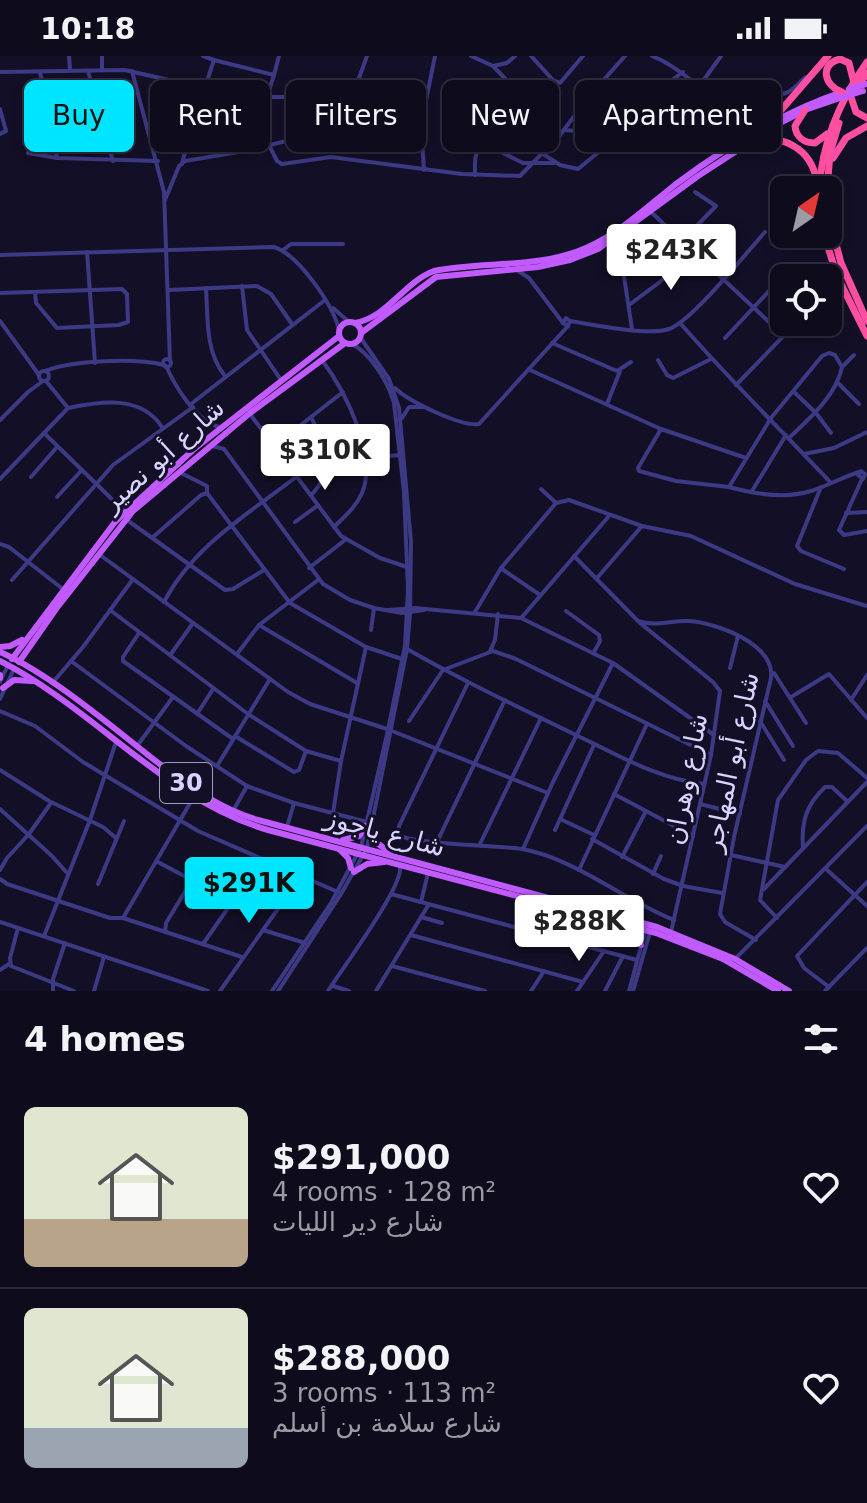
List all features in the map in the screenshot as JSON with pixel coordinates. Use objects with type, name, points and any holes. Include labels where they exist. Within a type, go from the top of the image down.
[{"type":"highway","points":[[781,110],[828,56]]},
{"type":"highway","points":[[821,176],[831,129],[847,92],[867,62]]},
{"type":"highway","points":[[828,176],[847,92],[867,73]]},
{"type":"highway","points":[[847,92],[856,112],[867,118]]},
{"type":"highway","points":[[805,110],[795,126],[802,140],[817,142],[831,129]]},
{"type":"highway","points":[[828,167],[846,138],[867,126]]},
{"type":"highway","points":[[781,141],[797,147],[813,167],[815,176]]},
{"type":"highway","points":[[828,248],[840,284],[867,336]]},
{"type":"highway","points":[[838,248],[845,274],[867,321]]},
{"type":"main road","points":[[781,118],[806,105],[866,88]]},
{"type":"main road","points":[[781,124],[847,92],[866,88]]},
{"type":"main road","points":[[723,152],[597,242],[578,251],[531,265],[516,270],[432,278],[360,335],[352,323],[372,318],[429,273],[531,265],[586,254],[614,238],[735,152]]},
{"type":"main road","name":"شارع أبو نصير","points":[[11,667],[64,590],[125,515],[352,323]]},
{"type":"main road","points":[[339,333],[348,344]]},
{"type":"main road","name":"شارع أبو نصير","points":[[224,429],[250,413],[321,358],[360,335]]},
{"type":"main road","name":"شارع أبو نصير","points":[[29,639],[125,515],[209,441]]},
{"type":"main road","points":[[0,650],[29,639],[27,656],[35,672]]},
{"type":"main road","name":"شارع ياجوز","points":[[0,650],[52,683],[201,794],[233,811],[340,841],[397,861],[649,928],[723,959],[778,991]]},
{"type":"main road","name":"شارع ياجوز","points":[[0,661],[39,684],[193,798],[240,821],[333,847],[363,851]]},
{"type":"main road","points":[[1,681],[19,679],[39,684]]},
{"type":"main road","points":[[340,841],[359,836],[368,827],[397,861]]},
{"type":"main road","points":[[333,847],[347,856],[353,870],[367,864],[397,861]]},
{"type":"main road","name":"شارع ياجوز","points":[[397,861],[624,925],[671,932],[735,959],[789,991]]},
{"type":"main road","points":[[624,925],[636,935],[641,945]]},
{"type":"street","points":[[69,56],[70,71]]},
{"type":"street","points":[[102,56],[102,70]]},
{"type":"street","points":[[203,56],[274,75]]},
{"type":"street","points":[[270,90],[279,56]]},
{"type":"street","points":[[359,78],[367,56]]},
{"type":"street","points":[[426,100],[435,56]]},
{"type":"street","points":[[471,56],[493,66],[562,132],[575,132]]},
{"type":"street","points":[[493,66],[507,63],[515,56]]},
{"type":"street","points":[[531,56],[553,80],[560,83],[583,56]]},
{"type":"street","points":[[270,147],[282,164],[331,157],[424,170],[516,177],[543,154],[625,56]]},
{"type":"street","points":[[652,56],[659,57],[693,80]]},
{"type":"street","points":[[704,80],[721,56]]},
{"type":"street","points":[[206,80],[214,60]]},
{"type":"street","points":[[88,71],[90,80]]},
{"type":"street","points":[[132,71],[158,161],[165,200],[170,350],[167,363],[192,405],[207,422],[224,429],[224,449]]},
{"type":"street","points":[[0,72],[132,71],[167,80]]},
{"type":"street","points":[[40,72],[41,80]]},
{"type":"street","points":[[672,80],[683,72]]},
{"type":"street","points":[[781,94],[810,75]]},
{"type":"street","points":[[0,109],[6,131],[0,134]]},
{"type":"street","points":[[56,152],[57,158]]},
{"type":"street","points":[[110,152],[113,161]]},
{"type":"street","points":[[165,200],[185,152]]},
{"type":"street","points":[[182,164],[240,152]]},
{"type":"street","points":[[423,152],[424,170]]},
{"type":"street","points":[[475,175],[478,152]]},
{"type":"street","points":[[503,152],[518,162],[533,165],[557,163]]},
{"type":"street","points":[[540,152],[570,169],[581,168],[597,152]]},
{"type":"street","points":[[28,153],[57,158],[158,161]]},
{"type":"street","points":[[682,241],[716,206],[695,192]]},
{"type":"street","points":[[651,212],[770,323]]},
{"type":"street","points":[[516,270],[532,282],[567,323],[663,330],[680,323],[765,232]]},
{"type":"street","points":[[623,270],[676,236]]},
{"type":"street","points":[[614,238],[623,270],[632,329]]},
{"type":"street","points":[[286,251],[296,244],[343,244]]},
{"type":"street","points":[[0,255],[274,245],[286,251],[336,312],[352,323]]},
{"type":"street","points":[[87,252],[95,363]]},
{"type":"street","points":[[629,305],[696,255]]},
{"type":"street","points":[[531,265],[532,282]]},
{"type":"street","points":[[242,286],[245,325],[281,380]]},
{"type":"street","points":[[169,290],[257,286],[268,291],[292,324]]},
{"type":"street","points":[[206,288],[210,345],[215,361],[225,376]]},
{"type":"street","points":[[0,293],[122,289],[127,294],[128,323],[57,328],[38,307],[35,292]]},
{"type":"street","points":[[725,338],[770,289]]},
{"type":"street","points":[[12,580],[113,465],[326,299]]},
{"type":"street","points":[[326,299],[339,333]]},
{"type":"street","points":[[0,321],[68,408]]},
{"type":"street","points":[[360,335],[401,393],[467,424],[479,424],[567,323]]},
{"type":"street","points":[[680,323],[830,482]]},
{"type":"street","points":[[736,385],[784,336]]},
{"type":"street","points":[[552,343],[620,371]]},
{"type":"street","points":[[275,991],[363,851],[407,649],[410,527],[394,403],[390,390],[369,359],[348,344]]},
{"type":"street","points":[[729,487],[771,418],[826,354],[837,356],[842,367]]},
{"type":"street","points":[[751,492],[788,436],[816,413],[837,382],[842,367],[854,355]]},
{"type":"street","points":[[321,358],[355,417],[366,478],[352,509],[334,527]]},
{"type":"street","points":[[658,360],[667,375],[673,378],[711,359]]},
{"type":"street","points":[[31,361],[45,371],[95,363],[167,363]]},
{"type":"street","points":[[607,404],[620,371],[631,362]]},
{"type":"street","points":[[0,420],[43,378],[63,367]]},
{"type":"street","points":[[529,370],[661,429],[746,458]]},
{"type":"street","points":[[43,378],[45,371]]},
{"type":"street","points":[[368,827],[390,730],[409,610],[401,420],[397,397],[389,379]]},
{"type":"street","points":[[837,382],[859,404]]},
{"type":"street","points":[[274,445],[343,392]]},
{"type":"street","points":[[794,392],[831,433]]},
{"type":"street","points":[[0,479],[68,408],[137,405],[150,412],[162,427]]},
{"type":"street","points":[[401,420],[409,407],[429,408]]},
{"type":"street","points":[[250,413],[345,540],[380,558],[407,567]]},
{"type":"street","points":[[310,496],[321,484],[325,470],[323,444],[311,417]]},
{"type":"street","points":[[207,422],[209,441],[224,449],[318,580],[350,600],[374,608],[475,612],[521,618],[613,663],[714,735]]},
{"type":"street","points":[[661,429],[638,468],[639,471],[676,481],[778,495],[808,492],[862,470],[864,479],[840,527],[842,534],[867,531]]},
{"type":"street","points":[[804,454],[843,445],[867,432]]},
{"type":"street","points":[[44,433],[125,515],[227,591],[264,570]]},
{"type":"street","points":[[31,477],[57,447]]},
{"type":"street","points":[[364,458],[402,455]]},
{"type":"street","points":[[57,497],[81,471]]},
{"type":"street","points":[[177,471],[206,486],[207,493],[290,603],[366,647],[402,659]]},
{"type":"street","points":[[164,602],[188,563],[296,477]]},
{"type":"street","points":[[821,487],[797,546],[801,551],[844,569]]},
{"type":"street","points":[[541,489],[556,503]]},
{"type":"street","points":[[152,538],[207,493]]},
{"type":"street","points":[[475,612],[501,568],[556,503],[569,500],[642,526],[691,536],[795,584],[867,606]]},
{"type":"street","points":[[295,522],[317,506]]},
{"type":"street","points":[[846,513],[867,512]]},
{"type":"street","points":[[521,618],[609,516]]},
{"type":"street","points":[[597,578],[642,526]]},
{"type":"street","points":[[309,568],[345,540]]},
{"type":"street","points":[[0,544],[6,545],[64,590]]},
{"type":"street","points":[[97,554],[270,679],[310,704],[390,730],[548,793]]},
{"type":"street","points":[[574,556],[638,621]]},
{"type":"street","points":[[501,568],[540,595]]},
{"type":"street","points":[[52,683],[133,579]]},
{"type":"street","points":[[237,654],[259,625],[318,580]]},
{"type":"street","points":[[390,609],[407,596]]},
{"type":"street","points":[[371,630],[374,608]]},
{"type":"street","points":[[110,610],[248,714],[306,751],[341,761]]},
{"type":"street","points":[[566,611],[599,635],[600,641],[594,652]]},
{"type":"street","points":[[490,651],[496,637],[498,614]]},
{"type":"street","name":"شارع أبو المهاجر","points":[[638,621],[651,624],[694,622],[738,636],[761,651],[772,671],[722,893],[722,918],[756,940]]},
{"type":"street","name":"شارع وهران","points":[[638,621],[718,687],[720,696],[711,755],[671,932]]},
{"type":"street","points":[[170,655],[193,623]]},
{"type":"street","points":[[259,625],[357,683]]},
{"type":"street","points":[[139,633],[123,660],[197,714],[294,772],[299,770],[306,751]]},
{"type":"street","points":[[730,668],[738,636]]},
{"type":"street","points":[[333,814],[341,761],[366,647]]},
{"type":"street","points":[[407,649],[468,683],[630,760],[674,778],[704,784]]},
{"type":"street","points":[[409,721],[443,670],[490,651],[516,659],[711,755]]},
{"type":"street","points":[[71,661],[216,767],[247,786],[368,827]]},
{"type":"street","points":[[523,849],[613,663]]},
{"type":"street","points":[[0,699],[1,681],[11,667]]},
{"type":"street","points":[[772,671],[806,723]]},
{"type":"street","points":[[791,697],[829,674],[867,718]]},
{"type":"street","points":[[851,700],[867,675]]},
{"type":"street","points":[[216,767],[270,679]]},
{"type":"street","points":[[468,683],[398,832],[408,840],[523,849],[578,871],[674,920]]},
{"type":"street","points":[[197,714],[214,688]]},
{"type":"street","points":[[137,746],[173,697]]},
{"type":"street","points":[[437,842],[505,700]]},
{"type":"street","points":[[765,701],[793,746]]},
{"type":"street","points":[[0,711],[27,722],[83,762],[180,821],[338,892]]},
{"type":"street","points":[[480,844],[541,718]]},
{"type":"street","points":[[760,721],[784,760]]},
{"type":"street","points":[[578,871],[647,724]]},
{"type":"street","points":[[44,937],[90,820],[117,740]]},
{"type":"street","points":[[555,830],[595,744]]},
{"type":"street","points":[[762,891],[867,780],[838,753],[825,751],[811,755],[778,800],[762,891],[761,902],[777,918]]},
{"type":"street","points":[[0,770],[51,803],[90,820],[116,838]]},
{"type":"street","points":[[233,811],[247,786]]},
{"type":"street","points":[[803,848],[803,817],[825,787],[832,787],[848,802]]},
{"type":"street","points":[[614,794],[693,836]]},
{"type":"street","points":[[123,918],[193,798]]},
{"type":"street","points":[[0,870],[51,803]]},
{"type":"street","points":[[287,827],[294,803]]},
{"type":"street","points":[[700,804],[740,814]]},
{"type":"street","points":[[0,809],[68,875]]},
{"type":"street","points":[[622,857],[646,811]]},
{"type":"street","points":[[560,819],[653,874],[683,886],[722,893]]},
{"type":"street","points":[[98,884],[124,821]]},
{"type":"street","points":[[735,959],[867,826]]},
{"type":"street","points":[[802,835],[813,838]]},
{"type":"street","points":[[731,855],[785,867]]},
{"type":"street","points":[[0,856],[7,858]]},
{"type":"street","points":[[653,874],[661,856]]},
{"type":"street","points":[[203,944],[262,859]]},
{"type":"street","points":[[156,861],[233,902]]},
{"type":"street","points":[[328,991],[391,894],[400,876],[397,861]]},
{"type":"street","points":[[826,869],[867,906]]},
{"type":"street","points":[[275,991],[353,870]]},
{"type":"street","points":[[421,902],[428,872]]},
{"type":"street","points":[[220,991],[301,876]]},
{"type":"street","points":[[0,879],[116,920],[123,918],[242,957]]},
{"type":"street","points":[[165,932],[166,923],[192,880]]},
{"type":"street","points":[[867,882],[797,956],[800,965],[827,989],[867,948]]},
{"type":"street","points":[[391,894],[637,960]]},
{"type":"street","points":[[376,991],[429,904]]},
{"type":"street","points":[[421,917],[442,923]]},
{"type":"street","points":[[0,922],[208,991]]},
{"type":"street","points":[[0,970],[9,964],[18,928]]},
{"type":"street","points":[[631,991],[641,945],[649,928]]},
{"type":"street","points":[[631,991],[649,928]]},
{"type":"street","points":[[263,930],[305,943]]},
{"type":"street","points":[[411,935],[583,982]]},
{"type":"street","points":[[53,991],[65,943]]},
{"type":"street","points":[[577,991],[604,951]]},
{"type":"street","points":[[605,991],[623,956]]},
{"type":"street","points":[[94,991],[104,957]]},
{"type":"street","points":[[9,964],[74,991]]},
{"type":"street","points":[[392,966],[485,991]]},
{"type":"street","points":[[531,991],[544,971]]},
{"type":"street","points":[[331,985],[349,991]]}]
